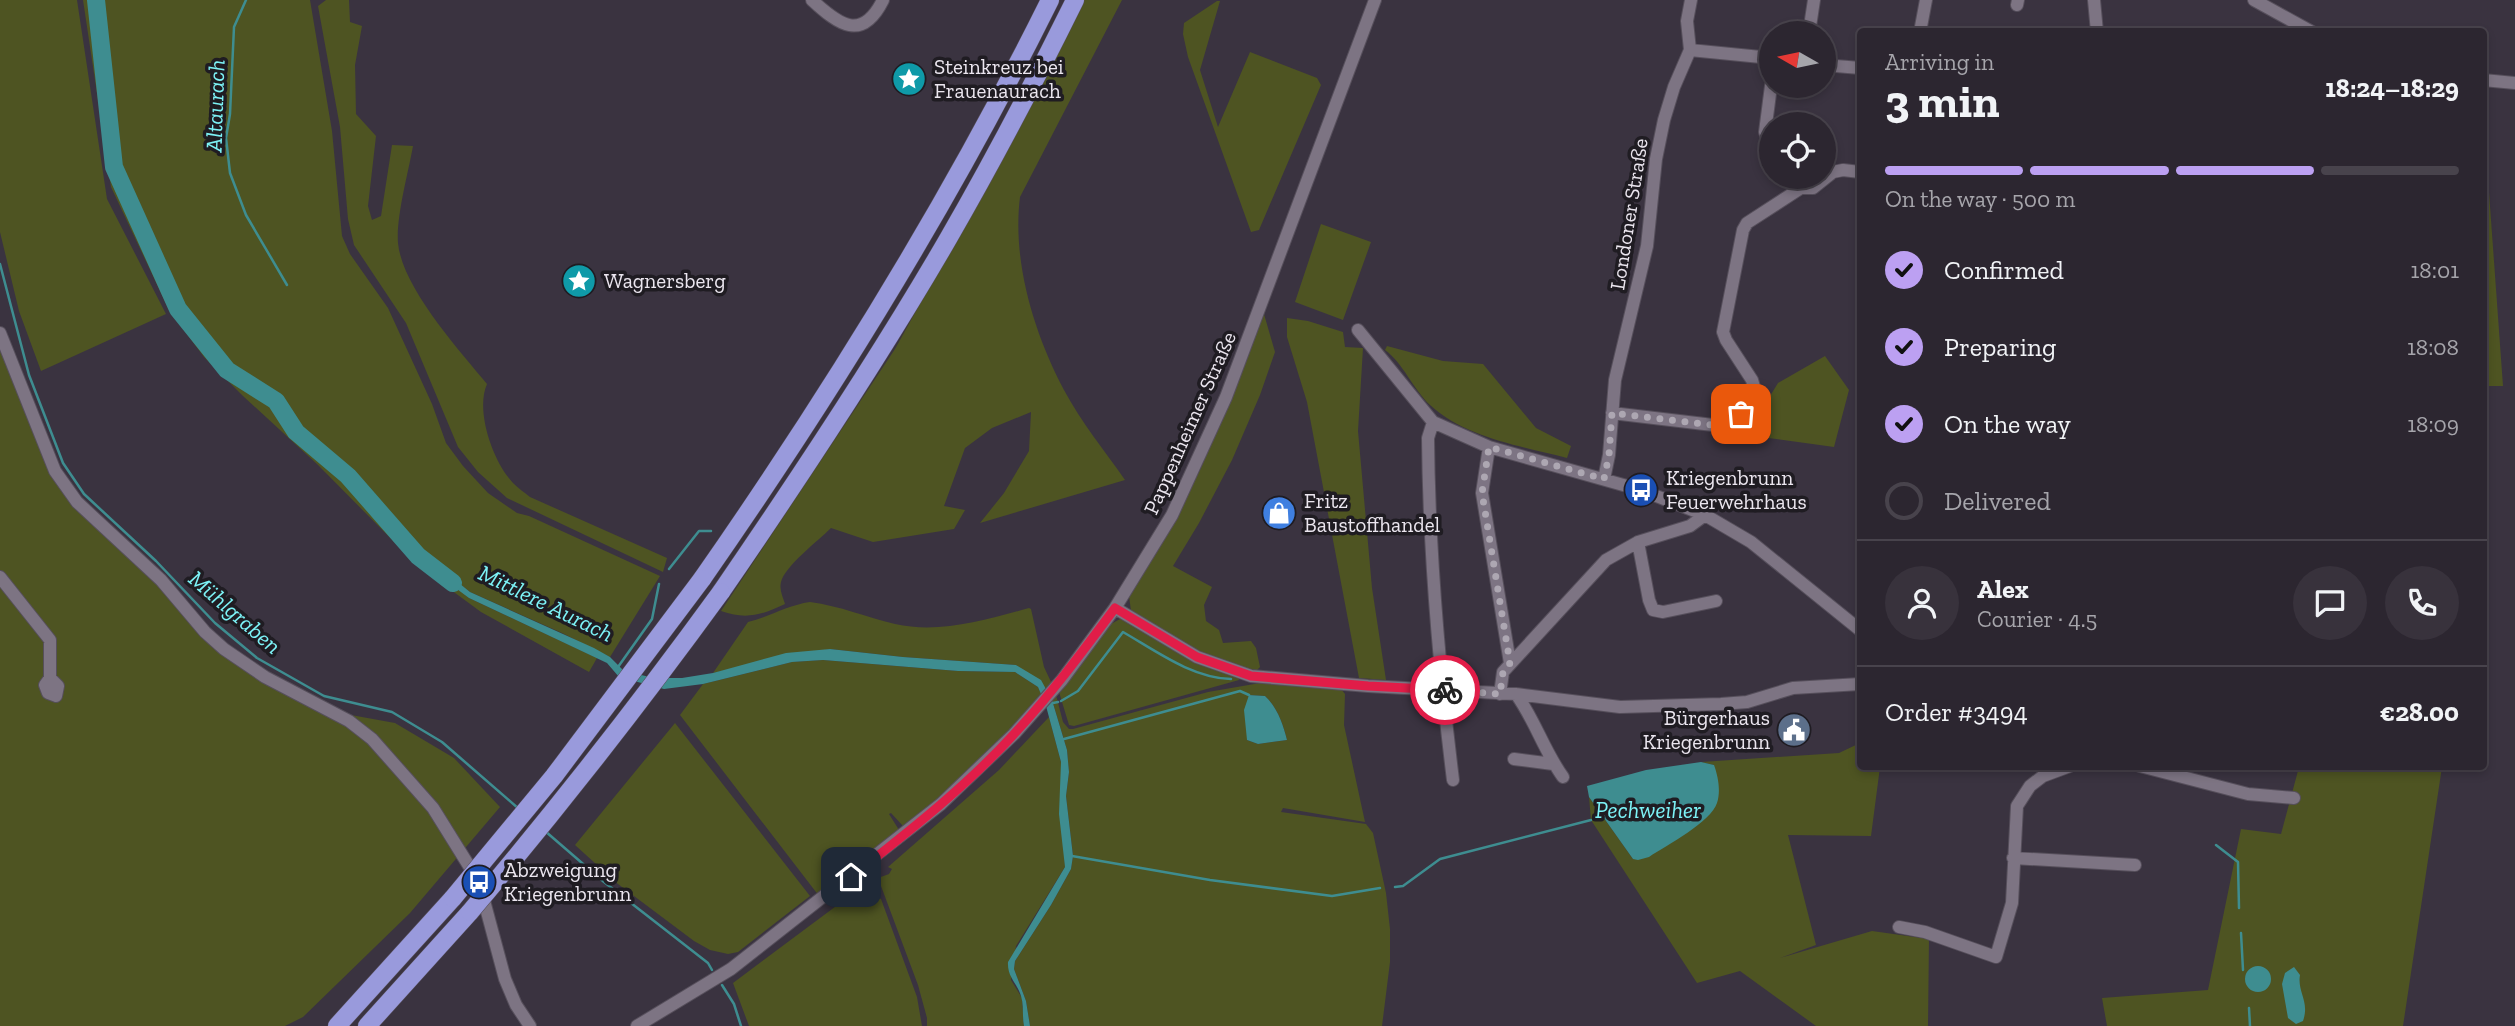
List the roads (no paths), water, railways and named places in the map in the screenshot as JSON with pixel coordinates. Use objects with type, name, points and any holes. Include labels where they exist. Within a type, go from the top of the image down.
[{"type":"highway","points":[[337,1026],[453,898],[570,755],[702,579],[765,488],[890,292],[966,160],[1050,0]]},
{"type":"highway","points":[[367,1026],[470,912],[576,784],[649,691],[721,592],[834,425],[948,239],[1075,0]]},
{"type":"street","points":[[811,0],[839,22],[854,27],[871,20],[883,0]]},
{"type":"street","name":"Pappenheimer Straße","points":[[637,1026],[731,969],[942,804],[1014,734],[1062,680],[1115,608],[1172,516],[1226,397],[1376,0]]},
{"type":"street","name":"Londoner Straße","points":[[1604,479],[1622,344],[1640,283],[1647,246],[1656,159],[1674,87],[1690,50],[1687,21],[1691,0]]},
{"type":"street","points":[[1811,21],[1814,0]]},
{"type":"street","points":[[1921,28],[1926,0]]},
{"type":"street","points":[[2094,0],[2096,28]]},
{"type":"street","points":[[2254,0],[2305,28]]},
{"type":"street","points":[[1690,50],[1759,57]]},
{"type":"street","points":[[1836,66],[1857,68]]},
{"type":"street","points":[[2487,80],[2515,83]]},
{"type":"street","points":[[1836,172],[1857,172]]},
{"type":"street","points":[[1612,413],[1719,425],[1732,421],[1745,411],[1754,392],[1752,380],[1723,331],[1743,230],[1747,223],[1799,189]]},
{"type":"street","points":[[1358,330],[1433,422],[1489,447],[1604,479],[1678,503],[1705,515],[1751,542],[1857,628]]},
{"type":"street","points":[[0,333],[55,471],[77,502],[161,580],[223,649],[265,677],[349,721],[372,740],[433,808],[479,882],[505,979],[516,1005],[530,1026]]},
{"type":"street","points":[[1433,422],[1428,439],[1428,472],[1442,690],[1453,780]]},
{"type":"street","points":[[1489,447],[1482,493],[1510,663]]},
{"type":"street","points":[[1500,694],[1503,672],[1596,568],[1638,542],[1684,529],[1705,515]]},
{"type":"street","points":[[1638,542],[1653,610],[1663,612],[1716,601]]},
{"type":"street","points":[[0,577],[50,640],[50,678]]},
{"type":"street","points":[[1115,608],[1197,657],[1251,676],[1516,694],[1620,707],[1701,706],[1747,702],[1793,688],[1857,684]]},
{"type":"street","points":[[1516,694],[1553,764],[1563,777]]},
{"type":"street","points":[[1514,759],[1553,764]]},
{"type":"street","points":[[1899,927],[1925,932],[1996,957],[2012,903],[2017,806],[2030,786],[2043,776],[2059,770]]},
{"type":"street","points":[[2155,770],[2248,794],[2294,798]]},
{"type":"street","points":[[2013,859],[2135,865]]},
{"type":"water","points":[[438,566],[470,592],[594,648],[610,657],[624,671],[654,678],[682,678],[713,673],[786,653],[830,649],[1016,665],[1041,680],[1052,700],[1067,750],[1069,772],[1066,796],[1073,856],[1071,869],[1015,961],[1014,969],[1026,1001],[1030,1026],[1024,1026],[1022,999],[1009,972],[1008,962],[1065,867],[1059,814],[1061,762],[1038,687],[1015,672],[958,671],[823,660],[792,662],[703,684],[664,689],[619,677],[607,663],[469,598],[434,572]]},
{"type":"water","points":[[1249,695],[1265,696],[1269,700],[1279,716],[1287,740],[1258,744],[1247,740],[1244,710]]},
{"type":"water","name":"Pechweiher","points":[[1701,762],[1714,765],[1717,774],[1719,794],[1713,810],[1677,840],[1649,857],[1633,859],[1589,797],[1587,786],[1646,770]]},
{"type":"water","points":[[2258,966],[2267,970],[2271,979],[2267,988],[2258,992],[2249,988],[2245,979],[2249,970]]},
{"type":"water","points":[[2294,967],[2300,975],[2305,1008],[2303,1021],[2296,1024],[2288,1018],[2282,984],[2285,973]]},
{"type":"waterway","name":"Mittlere Aurach","points":[[96,0],[114,167],[178,309],[227,370],[276,401],[296,432],[348,476],[418,556],[453,583]]},
{"type":"waterway","name":"Altaurach","points":[[246,0],[234,27],[230,114],[226,138],[230,173],[246,215],[287,285]]},
{"type":"waterway","name":"Mühlgraben","points":[[0,264],[29,375],[63,463],[84,494],[156,561],[215,623],[257,658],[324,696],[392,712],[442,742],[519,809]]},
{"type":"waterway","points":[[669,569],[699,531],[711,531]]},
{"type":"waterway","points":[[618,667],[652,619],[659,584]]},
{"type":"waterway","points":[[1061,701],[1078,691],[1123,632],[1188,669],[1231,679]]},
{"type":"waterway","points":[[1064,739],[1240,691],[1249,695]]},
{"type":"waterway","points":[[1053,703],[1058,702]]},
{"type":"waterway","points":[[1395,887],[1403,886],[1440,859],[1591,820]]},
{"type":"waterway","name":"Mühlgraben","points":[[545,831],[604,882],[708,963],[712,970]]},
{"type":"waterway","points":[[2216,845],[2238,862],[2239,908]]},
{"type":"waterway","points":[[1072,856],[1210,880],[1332,896],[1380,888]]},
{"type":"waterway","points":[[2241,933],[2243,970]]},
{"type":"waterway","name":"Mühlgraben","points":[[722,985],[734,1004],[741,1026]]},
{"type":"waterway","points":[[2249,1008],[2250,1026]]},
{"type":"place","name":"Steinkreuz bei Frauenaurach","points":[[909,79]]},
{"type":"place","name":"Wagnersberg","points":[[579,281]]},
{"type":"place","name":"Kriegenbrunn Feuerwehrhaus","points":[[1641,490]]},
{"type":"place","name":"Fritz Baustoffhandel","points":[[1279,513]]},
{"type":"place","name":"Bürgerhaus Kriegenbrunn","points":[[1794,730]]},
{"type":"place","name":"Abzweigung Kriegenbrunn","points":[[479,882]]}]
